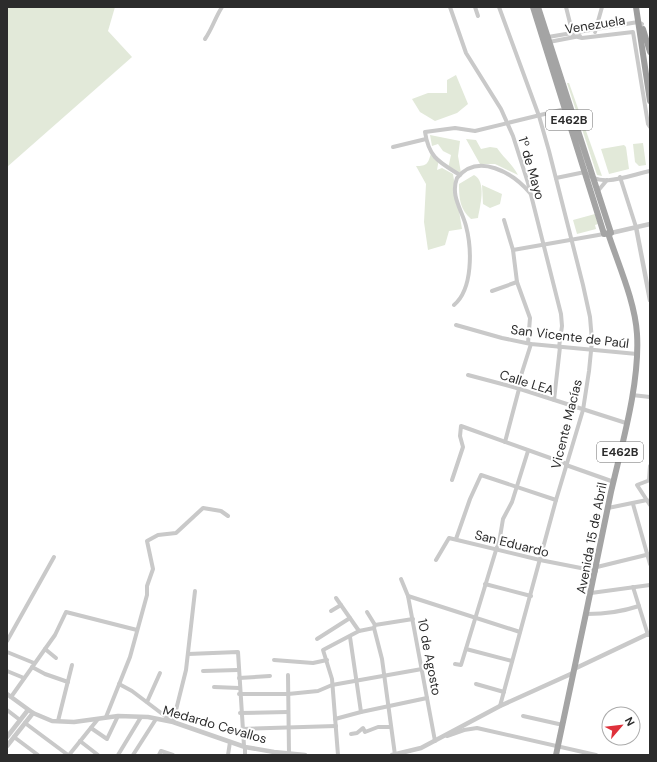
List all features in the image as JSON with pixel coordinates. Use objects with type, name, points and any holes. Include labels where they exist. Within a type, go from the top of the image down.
[{"type":"highway","points":[[636,7],[646,44],[650,52]]},
{"type":"highway","points":[[640,7],[640,24],[650,101]]},
{"type":"highway","points":[[645,70],[650,63]]},
{"type":"main road","name":"Avenida 15 de Abril","points":[[533,7],[594,201],[608,233]]},
{"type":"main road","name":"Avenida 15 de Abril","points":[[538,7],[597,191],[608,233],[636,321],[637,354],[632,394],[587,614],[556,755]]},
{"type":"street","points":[[205,39],[214,26],[216,17],[222,7]]},
{"type":"street","name":"1º de Mayo","points":[[450,7],[466,53],[501,109],[513,136],[530,193],[561,314],[562,326],[554,400]]},
{"type":"street","points":[[475,7],[478,16]]},
{"type":"street","name":"Vicente Macías","points":[[499,7],[539,116],[556,178],[590,317],[591,350],[583,410],[556,500],[500,706]]},
{"type":"street","points":[[566,7],[574,36],[582,38],[633,32],[648,124],[650,127]]},
{"type":"street","points":[[596,32],[602,7]]},
{"type":"street","name":"Venezuela","points":[[549,39],[640,24]]},
{"type":"street","points":[[460,175],[436,159],[426,139],[425,132],[455,128],[475,131],[565,109]]},
{"type":"street","points":[[393,147],[426,139]]},
{"type":"street","points":[[454,305],[464,292],[469,278],[468,233],[457,204],[455,187],[460,175],[472,168],[488,166],[513,178],[530,193]]},
{"type":"street","points":[[556,178],[585,172],[593,179],[607,180],[650,171]]},
{"type":"street","points":[[620,177],[636,227],[650,300]]},
{"type":"street","points":[[594,201],[597,191],[607,180]]},
{"type":"street","points":[[504,220],[513,250],[517,282],[530,318],[529,343],[505,442]]},
{"type":"street","points":[[513,250],[572,241],[650,224]]},
{"type":"street","points":[[492,291],[517,282]]},
{"type":"street","name":"San Vicente de Paúl","points":[[456,325],[502,338],[529,343],[637,354]]},
{"type":"street","name":"Calle LEA","points":[[468,375],[626,423]]},
{"type":"street","points":[[632,394],[650,397]]},
{"type":"street","points":[[452,480],[463,447],[460,436],[461,426],[614,482]]},
{"type":"street","points":[[455,664],[461,665],[496,550],[503,519],[517,487],[528,451]]},
{"type":"street","points":[[650,466],[649,480],[637,485],[650,505]]},
{"type":"street","points":[[456,539],[470,499],[481,475],[556,500]]},
{"type":"street","points":[[608,508],[633,504],[646,500]]},
{"type":"street","points":[[633,504],[649,554],[650,564]]},
{"type":"street","points":[[106,717],[130,657],[147,595],[147,586],[153,569],[147,541],[158,535],[176,533],[203,508],[221,511],[228,516]]},
{"type":"street","name":"San Eduardo","points":[[436,560],[449,538],[540,560],[596,569],[649,554]]},
{"type":"street","points":[[7,641],[9,634],[54,557]]},
{"type":"street","name":"10 de Agosto","points":[[401,579],[408,596],[436,740]]},
{"type":"street","points":[[486,584],[531,596]]},
{"type":"street","points":[[591,593],[650,585]]},
{"type":"street","points":[[367,612],[374,627],[384,676],[394,755],[415,750],[500,706],[649,634],[633,588]]},
{"type":"street","points":[[119,684],[132,690],[173,722],[186,670],[195,591]]},
{"type":"street","points":[[408,596],[520,632]]},
{"type":"street","points":[[336,598],[359,631]]},
{"type":"street","points":[[331,611],[341,605]]},
{"type":"street","points":[[587,614],[621,612],[639,606]]},
{"type":"street","points":[[9,695],[24,678],[55,635],[66,612],[137,630]]},
{"type":"street","points":[[317,640],[350,618]]},
{"type":"street","points":[[338,755],[332,685],[327,660],[323,650],[359,631],[413,619]]},
{"type":"street","points":[[350,637],[361,712]]},
{"type":"street","points":[[45,649],[56,658]]},
{"type":"street","points":[[466,649],[512,661]]},
{"type":"street","points":[[7,652],[33,665],[46,674],[68,682]]},
{"type":"street","points":[[188,654],[238,652],[240,713],[245,755]]},
{"type":"street","points":[[274,660],[313,663],[327,660]]},
{"type":"street","points":[[58,721],[72,665]]},
{"type":"street","points":[[239,694],[288,694],[323,691],[332,685],[422,668]]},
{"type":"street","points":[[203,671],[238,670]]},
{"type":"street","points":[[7,671],[24,678]]},
{"type":"street","points":[[148,702],[160,673]]},
{"type":"street","points":[[288,675],[289,754]]},
{"type":"street","points":[[238,678],[270,676]]},
{"type":"street","points":[[476,684],[504,692]]},
{"type":"street","points":[[214,687],[239,688]]},
{"type":"street","name":"Medardo Cevallos","points":[[9,695],[30,712],[46,719],[74,722],[118,716],[156,718],[173,722],[267,753],[305,755]]},
{"type":"street","points":[[335,719],[388,705],[427,698]]},
{"type":"street","points":[[7,710],[69,755],[98,719]]},
{"type":"street","points":[[7,746],[9,735],[30,712]]},
{"type":"street","points":[[240,713],[288,712]]},
{"type":"street","points":[[91,728],[107,739],[118,716]]},
{"type":"street","points":[[523,716],[562,725]]},
{"type":"street","points":[[118,755],[141,717]]},
{"type":"street","points":[[133,755],[156,718]]},
{"type":"street","points":[[475,719],[473,725],[477,728]]},
{"type":"street","points":[[242,729],[336,726]]},
{"type":"street","points":[[351,734],[357,733],[364,728],[365,732],[378,727],[391,727]]},
{"type":"street","points":[[436,740],[464,730],[477,728],[558,746],[584,754],[596,755]]},
{"type":"street","points":[[9,735],[38,755]]},
{"type":"street","points":[[80,741],[98,755]]},
{"type":"street","points":[[228,755],[230,742]]},
{"type":"street","points":[[159,755],[161,751],[173,755]]},
{"type":"green space","points":[[7,7],[115,7],[108,31],[132,57],[7,167]]},
{"type":"green space","points":[[456,75],[468,104],[457,113],[435,121],[420,112],[412,99],[428,93],[447,93],[447,80]]},
{"type":"green space","points":[[567,83],[569,83],[602,176],[597,175]]},
{"type":"green space","points":[[430,135],[460,141],[458,156],[461,173],[448,169],[451,155],[443,151],[438,144],[432,146]]},
{"type":"green space","points":[[466,139],[476,140],[481,149],[490,147],[497,148],[518,175],[495,164],[480,164]]},
{"type":"green space","points":[[643,143],[646,165],[639,166],[635,162],[633,144]]},
{"type":"green space","points":[[624,145],[626,147],[629,169],[609,174],[601,149]]},
{"type":"green space","points":[[431,153],[439,159],[437,170],[442,168],[453,174],[462,229],[449,231],[445,245],[428,250],[424,222],[426,184],[416,166],[425,165],[429,160]]},
{"type":"green space","points":[[474,175],[478,178],[480,183],[482,195],[478,218],[471,219],[462,207],[459,194],[459,184]]},
{"type":"green space","points":[[482,185],[502,194],[500,204],[490,208],[483,204]]},
{"type":"green space","points":[[595,214],[598,224],[595,225],[596,229],[577,234],[573,220]]}]
